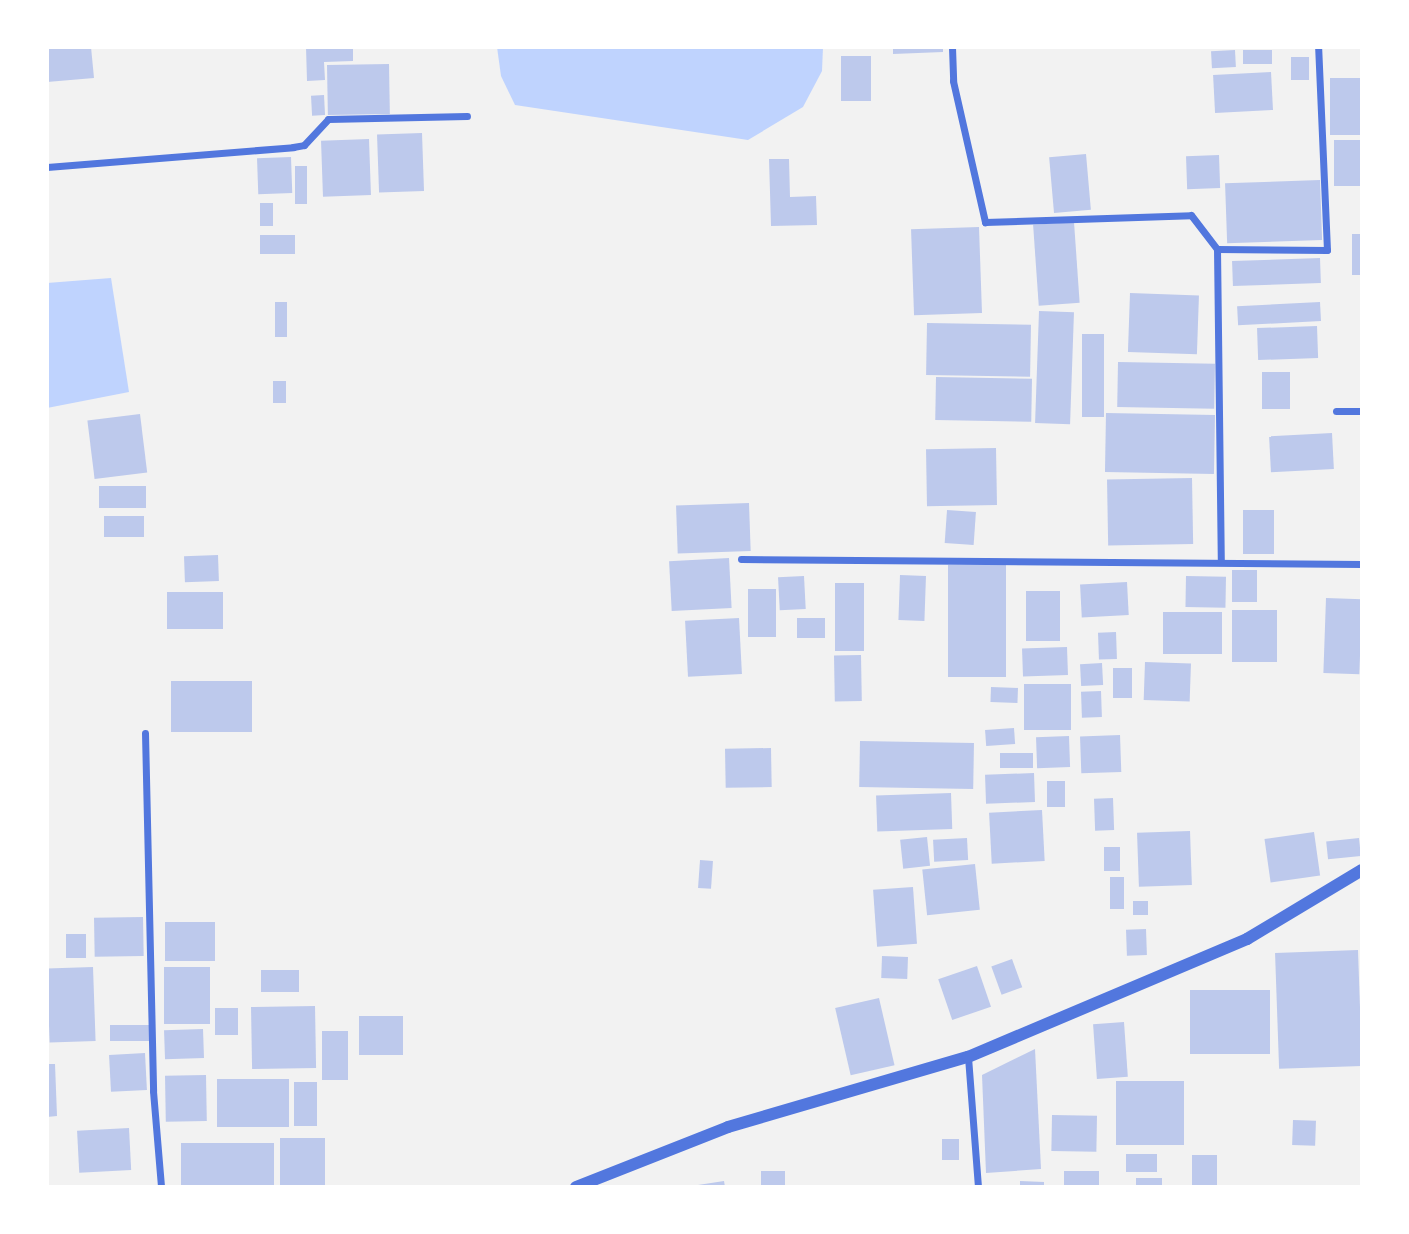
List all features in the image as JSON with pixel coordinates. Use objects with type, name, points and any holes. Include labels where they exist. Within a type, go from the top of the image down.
[{"type":"street","points":[[952,47],[953,81],[985,222],[1191,215],[1217,249],[1221,560]]},
{"type":"street","points":[[1217,249],[1327,250],[1318,47]]},
{"type":"street","points":[[47,167],[293,147],[304,145],[328,119],[467,116]]},
{"type":"street","points":[[1336,411],[1362,411]]},
{"type":"street","points":[[741,559],[1221,560],[1362,564]]},
{"type":"street","points":[[145,733],[153,1091],[161,1187]]},
{"type":"street","points":[[576,1187],[727,1127],[968,1057],[1247,939],[1362,870]]},
{"type":"street","points":[[968,1057],[978,1187]]},
{"type":"water","points":[[497,47],[823,47],[822,71],[803,107],[748,140],[515,105],[501,76]]},
{"type":"water","points":[[111,278],[129,392],[47,408],[47,283]]},
{"type":"building","points":[[47,47],[91,47],[94,78],[47,82]]},
{"type":"building","points":[[306,47],[353,47],[353,61],[324,62],[325,80],[307,81]]},
{"type":"building","points":[[893,47],[943,47],[943,52],[893,54]]},
{"type":"building","points":[[1235,50],[1236,67],[1212,68],[1211,51]]},
{"type":"building","points":[[1243,50],[1272,50],[1272,64],[1243,64]]},
{"type":"building","points":[[841,56],[871,56],[871,101],[841,101]]},
{"type":"building","points":[[1291,57],[1309,57],[1309,80],[1291,80]]},
{"type":"building","points":[[389,64],[390,114],[328,115],[327,65]]},
{"type":"building","points":[[1271,72],[1273,110],[1215,113],[1213,75]]},
{"type":"building","points":[[1330,78],[1362,78],[1362,135],[1330,135]]},
{"type":"building","points":[[324,95],[325,115],[312,116],[311,96]]},
{"type":"building","points":[[422,133],[424,191],[379,193],[377,135]]},
{"type":"building","points":[[369,139],[371,195],[323,197],[321,141]]},
{"type":"building","points":[[1334,140],[1362,140],[1362,186],[1334,186]]},
{"type":"building","points":[[1086,154],[1091,210],[1054,213],[1049,157]]},
{"type":"building","points":[[1219,155],[1220,188],[1187,189],[1186,156]]},
{"type":"building","points":[[291,157],[292,193],[258,194],[257,158]]},
{"type":"building","points":[[769,159],[789,159],[790,197],[816,196],[817,225],[771,226]]},
{"type":"building","points":[[295,166],[307,166],[307,204],[295,204]]},
{"type":"building","points":[[1320,180],[1322,240],[1227,243],[1225,183]]},
{"type":"building","points":[[260,203],[273,203],[273,226],[260,226]]},
{"type":"building","points":[[1074,222],[1080,303],[1039,306],[1033,225]]},
{"type":"building","points":[[979,227],[982,313],[914,315],[911,229]]},
{"type":"building","points":[[1352,234],[1362,234],[1362,275],[1352,275]]},
{"type":"building","points":[[260,235],[295,235],[295,254],[260,254]]},
{"type":"building","points":[[1320,258],[1321,283],[1233,286],[1232,261]]},
{"type":"building","points":[[1130,293],[1199,295],[1197,354],[1128,352]]},
{"type":"building","points":[[275,302],[287,302],[287,337],[275,337]]},
{"type":"building","points":[[1320,302],[1321,321],[1238,325],[1237,306]]},
{"type":"building","points":[[1039,311],[1074,312],[1070,424],[1035,423]]},
{"type":"building","points":[[927,323],[1031,325],[1030,377],[926,375]]},
{"type":"building","points":[[1317,326],[1318,358],[1258,360],[1257,328]]},
{"type":"building","points":[[1082,334],[1104,334],[1104,417],[1082,417]]},
{"type":"building","points":[[1118,362],[1215,364],[1214,409],[1117,407]]},
{"type":"building","points":[[1262,372],[1290,372],[1290,409],[1262,409]]},
{"type":"building","points":[[936,377],[1032,379],[1031,422],[935,420]]},
{"type":"building","points":[[273,381],[286,381],[286,403],[273,403]]},
{"type":"building","points":[[1106,413],[1215,415],[1214,474],[1105,472]]},
{"type":"building","points":[[140,414],[147,473],[95,479],[87,420]]},
{"type":"building","points":[[1332,433],[1334,469],[1271,472],[1269,436]]},
{"type":"building","points":[[996,448],[997,505],[927,506],[926,449]]},
{"type":"building","points":[[1192,478],[1193,544],[1108,545],[1107,479]]},
{"type":"building","points":[[99,486],[146,486],[146,508],[99,508]]},
{"type":"building","points":[[749,503],[751,551],[678,554],[676,506]]},
{"type":"building","points":[[947,510],[976,512],[974,545],[945,543]]},
{"type":"building","points":[[1243,510],[1274,510],[1274,554],[1243,554]]},
{"type":"building","points":[[104,516],[144,516],[144,537],[104,537]]},
{"type":"building","points":[[218,555],[219,581],[185,582],[184,556]]},
{"type":"building","points":[[729,558],[732,608],[672,611],[669,561]]},
{"type":"building","points":[[948,565],[1006,565],[1006,677],[948,677]]},
{"type":"building","points":[[1232,570],[1257,570],[1257,602],[1232,602]]},
{"type":"building","points":[[900,575],[926,576],[924,621],[898,620]]},
{"type":"building","points":[[804,576],[806,609],[780,610],[778,577]]},
{"type":"building","points":[[1186,576],[1226,577],[1225,608],[1185,607]]},
{"type":"building","points":[[1127,582],[1129,615],[1082,617],[1080,584]]},
{"type":"building","points":[[835,583],[864,583],[864,651],[835,651]]},
{"type":"building","points":[[748,589],[776,589],[776,637],[748,637]]},
{"type":"building","points":[[1026,591],[1060,591],[1060,641],[1026,641]]},
{"type":"building","points":[[167,592],[223,592],[223,629],[167,629]]},
{"type":"building","points":[[1326,598],[1362,599],[1359,674],[1323,673]]},
{"type":"building","points":[[1232,610],[1277,610],[1277,662],[1232,662]]},
{"type":"building","points":[[1163,612],[1222,612],[1222,654],[1163,654]]},
{"type":"building","points":[[739,618],[742,674],[688,677],[685,621]]},
{"type":"building","points":[[797,618],[825,618],[825,638],[797,638]]},
{"type":"building","points":[[1116,632],[1117,659],[1099,660],[1098,633]]},
{"type":"building","points":[[1067,647],[1068,675],[1023,677],[1022,649]]},
{"type":"building","points":[[834,655],[861,655],[862,701],[835,701]]},
{"type":"building","points":[[1145,662],[1191,664],[1190,702],[1144,700]]},
{"type":"building","points":[[1102,663],[1103,685],[1081,686],[1080,664]]},
{"type":"building","points":[[1113,668],[1132,668],[1132,698],[1113,698]]},
{"type":"building","points":[[171,681],[252,681],[252,732],[171,732]]},
{"type":"building","points":[[1024,684],[1071,684],[1071,730],[1024,730]]},
{"type":"building","points":[[991,687],[1018,688],[1017,703],[990,702]]},
{"type":"building","points":[[1101,691],[1102,717],[1082,718],[1081,692]]},
{"type":"building","points":[[1014,728],[1015,744],[986,746],[985,730]]},
{"type":"building","points":[[1120,735],[1121,772],[1081,773],[1080,736]]},
{"type":"building","points":[[1069,736],[1070,767],[1037,768],[1036,737]]},
{"type":"building","points":[[860,741],[974,743],[973,789],[859,787]]},
{"type":"building","points":[[771,748],[772,787],[726,788],[725,749]]},
{"type":"building","points":[[1000,753],[1033,753],[1033,768],[1000,768]]},
{"type":"building","points":[[1034,773],[1035,802],[986,804],[985,775]]},
{"type":"building","points":[[1047,781],[1065,781],[1065,807],[1047,807]]},
{"type":"building","points":[[951,793],[952,829],[877,832],[876,796]]},
{"type":"building","points":[[1113,798],[1114,830],[1095,831],[1094,799]]},
{"type":"building","points":[[1042,810],[1045,861],[992,864],[989,813]]},
{"type":"building","points":[[1190,831],[1192,885],[1139,887],[1137,833]]},
{"type":"building","points":[[1314,832],[1320,876],[1271,883],[1264,839]]},
{"type":"building","points":[[927,837],[930,866],[903,869],[900,840]]},
{"type":"building","points":[[967,838],[968,860],[934,862],[933,840]]},
{"type":"building","points":[[1359,838],[1361,856],[1328,859],[1326,841]]},
{"type":"building","points":[[1104,847],[1120,847],[1120,871],[1104,871]]},
{"type":"building","points":[[700,860],[713,861],[711,889],[698,888]]},
{"type":"building","points":[[975,864],[980,910],[927,915],[922,870]]},
{"type":"building","points":[[1110,877],[1124,877],[1124,909],[1110,909]]},
{"type":"building","points":[[913,887],[917,944],[877,947],[873,890]]},
{"type":"building","points":[[1133,901],[1148,901],[1148,915],[1133,915]]},
{"type":"building","points":[[143,917],[144,956],[95,957],[94,918]]},
{"type":"building","points":[[165,922],[215,922],[215,961],[165,961]]},
{"type":"building","points":[[1146,929],[1147,955],[1127,956],[1126,930]]},
{"type":"building","points":[[66,934],[86,934],[86,958],[66,958]]},
{"type":"building","points":[[1358,950],[1362,1066],[1279,1069],[1275,953]]},
{"type":"building","points":[[882,956],[908,957],[907,979],[881,978]]},
{"type":"building","points":[[1012,959],[1022,987],[1002,995],[991,967]]},
{"type":"building","points":[[977,966],[991,1007],[952,1020],[938,979]]},
{"type":"building","points":[[93,967],[96,1041],[50,1043],[47,969]]},
{"type":"building","points":[[164,967],[210,967],[210,1024],[164,1024]]},
{"type":"building","points":[[261,970],[299,970],[299,992],[261,992]]},
{"type":"building","points":[[1190,990],[1270,990],[1270,1054],[1190,1054]]},
{"type":"building","points":[[879,998],[895,1065],[851,1075],[835,1008]]},
{"type":"building","points":[[315,1006],[316,1068],[252,1069],[251,1007]]},
{"type":"building","points":[[215,1008],[238,1008],[238,1035],[215,1035]]},
{"type":"building","points":[[359,1016],[403,1016],[403,1055],[359,1055]]},
{"type":"building","points":[[1124,1022],[1128,1077],[1097,1079],[1093,1024]]},
{"type":"building","points":[[110,1025],[150,1025],[150,1041],[110,1041]]},
{"type":"building","points":[[203,1029],[204,1058],[165,1059],[164,1030]]},
{"type":"building","points":[[322,1031],[348,1031],[348,1080],[322,1080]]},
{"type":"building","points":[[1035,1049],[1041,1169],[986,1173],[982,1075]]},
{"type":"building","points":[[145,1053],[147,1090],[111,1092],[109,1055]]},
{"type":"building","points":[[47,1064],[55,1064],[57,1116],[47,1117]]},
{"type":"building","points":[[206,1075],[207,1121],[166,1122],[165,1076]]},
{"type":"building","points":[[217,1079],[289,1079],[289,1127],[217,1127]]},
{"type":"building","points":[[1116,1081],[1184,1081],[1184,1145],[1116,1145]]},
{"type":"building","points":[[294,1082],[317,1082],[317,1126],[294,1126]]},
{"type":"building","points":[[1052,1115],[1097,1116],[1096,1152],[1051,1151]]},
{"type":"building","points":[[1293,1120],[1316,1121],[1315,1146],[1292,1145]]},
{"type":"building","points":[[129,1128],[131,1170],[79,1173],[77,1131]]},
{"type":"building","points":[[280,1138],[325,1138],[325,1187],[280,1187]]},
{"type":"building","points":[[942,1139],[959,1139],[959,1160],[942,1160]]},
{"type":"building","points":[[181,1143],[274,1143],[274,1187],[181,1187]]},
{"type":"building","points":[[1126,1154],[1157,1154],[1157,1172],[1126,1172]]},
{"type":"building","points":[[1192,1155],[1217,1155],[1217,1187],[1192,1187]]},
{"type":"building","points":[[761,1171],[785,1171],[785,1187],[761,1187]]},
{"type":"building","points":[[1064,1171],[1099,1171],[1099,1187],[1064,1187]]},
{"type":"building","points":[[1136,1178],[1162,1178],[1162,1187],[1136,1187]]},
{"type":"building","points":[[724,1181],[725,1187],[698,1187],[698,1185]]},
{"type":"building","points":[[1020,1181],[1044,1182],[1044,1187],[1020,1187]]}]
